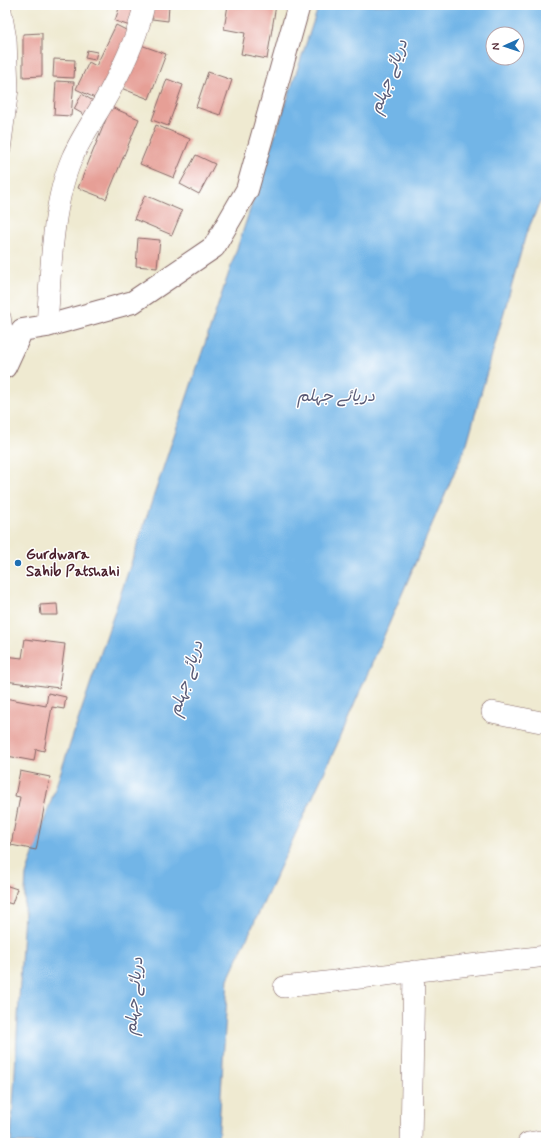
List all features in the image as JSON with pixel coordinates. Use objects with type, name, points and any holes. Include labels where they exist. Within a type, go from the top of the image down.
[{"type":"street","points":[[47,326],[53,249],[61,193],[72,159],[87,129],[112,87],[140,23],[144,5]]},
{"type":"street","points":[[8,360],[22,330],[47,326],[133,302],[214,247],[248,190],[299,5]]},
{"type":"street","points":[[492,712],[546,722]]},
{"type":"street","points":[[284,987],[546,956]]},
{"type":"street","points":[[410,1143],[414,971]]},
{"type":"street","points":[[528,1143],[546,1140]]},
{"type":"lane","points":[[5,5],[11,39],[13,89],[5,150]]},
{"type":"lane","points":[[5,316],[8,360]]},
{"type":"water","name":"دریائے جہلم","points":[[319,5],[546,5],[546,189],[526,234],[467,443],[336,747],[228,979],[218,1143],[11,1143],[26,875]]},
{"type":"building","points":[[120,5],[143,5],[136,28],[115,21]]},
{"type":"building","points":[[153,5],[169,5],[168,21],[152,19]]},
{"type":"building","points":[[228,5],[276,5],[267,59],[241,54],[245,33],[224,29]]},
{"type":"building","points":[[116,25],[132,33],[99,100],[76,89],[89,62],[96,66]]},
{"type":"building","points":[[42,33],[42,76],[23,77],[23,34]]},
{"type":"building","points":[[138,44],[166,54],[149,99],[121,88]]},
{"type":"building","points":[[87,50],[97,52],[95,60],[85,58]]},
{"type":"building","points":[[54,59],[75,60],[74,78],[53,77]]},
{"type":"building","points":[[208,72],[232,80],[220,115],[196,107]]},
{"type":"building","points":[[167,79],[183,85],[168,126],[152,120]]},
{"type":"building","points":[[56,81],[74,82],[71,116],[54,115]]},
{"type":"building","points":[[6,83],[7,124],[5,124]]},
{"type":"building","points":[[82,94],[98,104],[90,118],[74,109]]},
{"type":"building","points":[[111,107],[139,119],[106,199],[78,188]]},
{"type":"building","points":[[156,125],[190,139],[174,178],[140,164]]},
{"type":"building","points":[[196,155],[215,164],[199,194],[180,184]]},
{"type":"building","points":[[145,195],[182,211],[172,235],[134,219]]},
{"type":"building","points":[[138,238],[160,240],[157,268],[136,266]]},
{"type":"building","points":[[57,604],[58,615],[41,615],[40,605]]},
{"type":"building","points":[[25,639],[65,644],[59,688],[5,681],[5,656],[22,658]]},
{"type":"building","points":[[48,693],[66,697],[64,709],[52,707],[44,751],[36,749],[34,761],[7,756],[8,748],[5,748],[5,698],[46,706]]},
{"type":"building","points":[[20,771],[50,777],[36,850],[11,845],[20,797],[15,796]]},
{"type":"building","points":[[5,885],[17,889],[12,904],[5,902]]},
{"type":"place","name":"Gurdwara Sahib Patshahi","points":[[18,563]]}]
